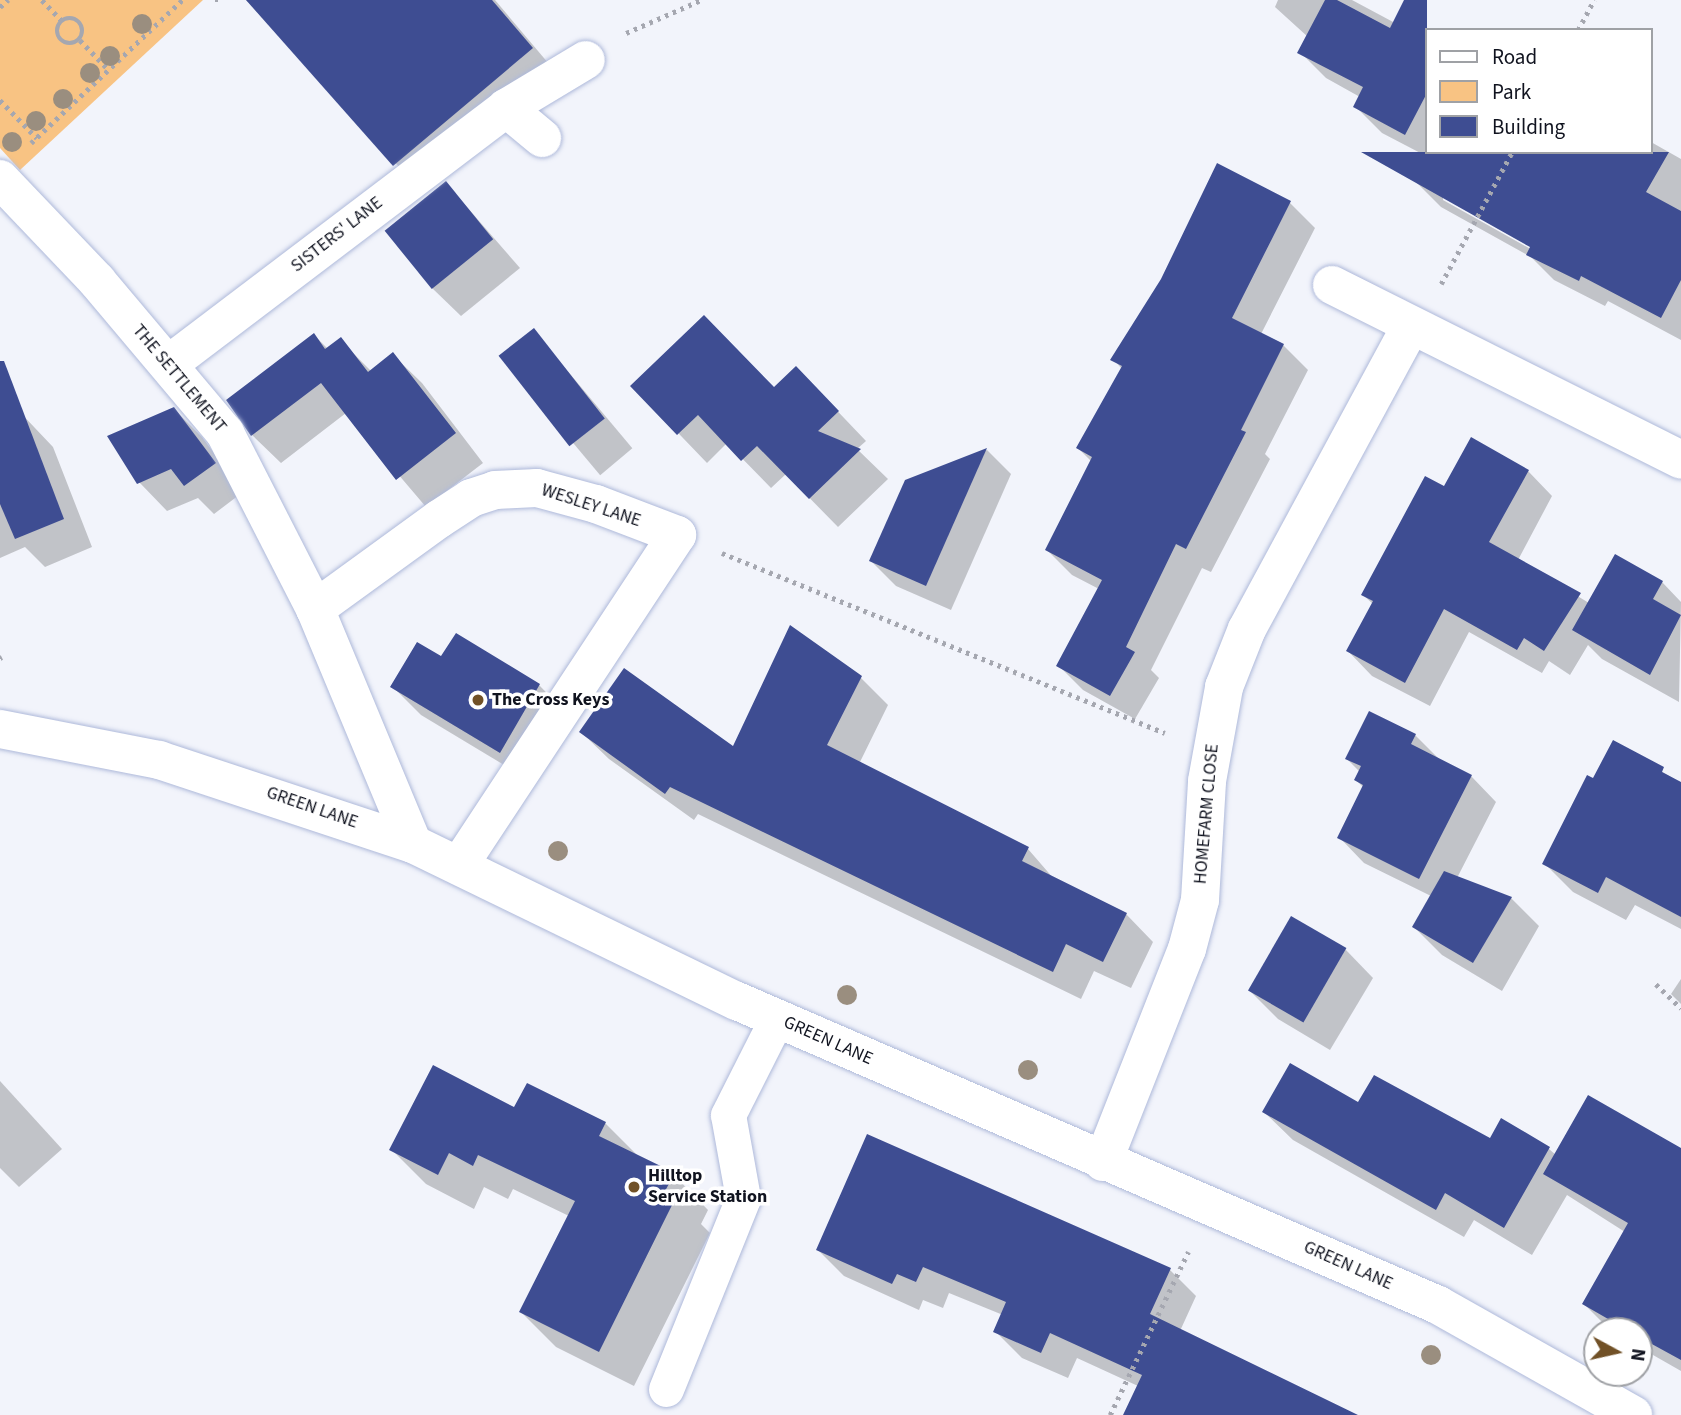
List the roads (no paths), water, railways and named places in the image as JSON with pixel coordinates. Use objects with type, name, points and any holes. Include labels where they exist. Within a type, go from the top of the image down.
[{"type":"street","name":"SISTERS' LANE","points":[[169,364],[506,108],[584,61]]},
{"type":"street","points":[[506,108],[542,138]]},
{"type":"street","name":"THE SETTLEMENT","points":[[0,179],[169,364],[225,433],[315,609]]},
{"type":"street","points":[[1332,285],[1410,327],[1681,460]]},
{"type":"street","name":"HOMEFARM CLOSE","points":[[1103,1163],[1187,949],[1200,900],[1211,752],[1224,687],[1247,629],[1410,327]]},
{"type":"street","name":"WESLEY LANE","points":[[315,609],[439,519],[471,498],[495,490],[537,488],[596,504],[677,535],[459,865]]},
{"type":"street","points":[[315,609],[413,844]]},
{"type":"street","name":"GREEN LANE","points":[[0,729],[159,760],[413,844],[777,1018],[1103,1163],[1210,1206],[1438,1305],[1633,1415]]},
{"type":"lane","points":[[666,1389],[743,1198],[728,1115],[777,1018]]},
{"type":"place","name":"The Cross Keys","points":[[478,700]]},
{"type":"place","name":"Hilltop Service Station","points":[[634,1187]]}]
